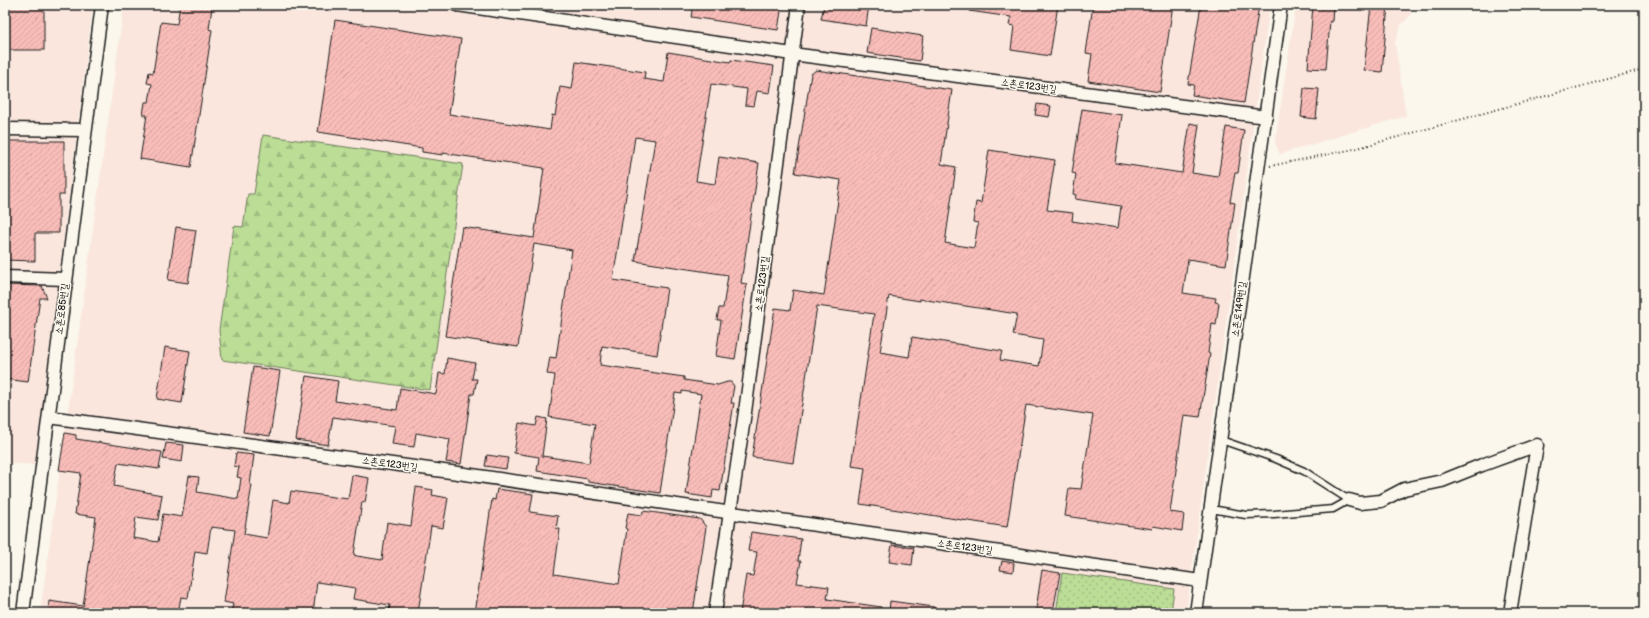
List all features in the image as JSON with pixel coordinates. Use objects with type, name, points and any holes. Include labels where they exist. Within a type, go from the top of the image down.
[{"type":"street","name":"소촌로85번길","points":[[23,613],[102,5]]},
{"type":"street","name":"소촌로123번길","points":[[457,5],[792,54],[1266,117]]},
{"type":"street","name":"소촌로123번길","points":[[715,613],[748,396],[799,5]]},
{"type":"street","name":"소촌로149번길","points":[[1196,613],[1281,5]]},
{"type":"street","points":[[5,129],[85,130]]},
{"type":"street","points":[[5,277],[66,279]]},
{"type":"street","name":"소촌로123번길","points":[[49,417],[254,444],[1200,581]]},
{"type":"street","points":[[1349,500],[1360,503],[1381,501],[1404,489],[1442,481],[1482,464],[1538,445],[1510,613]]},
{"type":"lane","points":[[1211,509],[1246,515],[1274,514],[1333,509],[1349,500],[1304,471],[1276,459],[1221,440]]},
{"type":"path","points":[[1259,169],[1354,149],[1644,69]]},
{"type":"shaded area","points":[[5,5],[93,5],[35,465],[5,463]]},
{"type":"shaded area","points":[[124,5],[1270,5],[1186,613],[40,613]]},
{"type":"shaded area","points":[[1296,5],[1412,5],[1410,16],[1401,25],[1395,43],[1406,116],[1280,154],[1275,143]]},
{"type":"green space","points":[[263,135],[463,164],[430,390],[222,360],[219,330],[234,226],[243,227],[248,194],[254,194]]},
{"type":"green space","points":[[1062,573],[1174,589],[1171,613],[1056,613]]},
{"type":"building","points":[[180,5],[212,7],[209,29],[212,30],[191,167],[140,159],[147,115],[143,115],[145,102],[149,102],[152,84],[147,83],[149,72],[153,73],[161,22],[177,24]]},
{"type":"building","points":[[693,5],[782,5],[778,30],[691,17]]},
{"type":"building","points":[[824,5],[869,5],[866,26],[821,19]]},
{"type":"building","points":[[969,5],[1058,5],[1050,56],[1011,50],[1014,26],[1009,25],[1011,17],[969,11]]},
{"type":"building","points":[[1093,5],[1173,5],[1160,92],[1088,81],[1092,54],[1086,53]]},
{"type":"building","points":[[1201,5],[1259,5],[1244,103],[1192,95],[1194,85],[1188,84]]},
{"type":"building","points":[[1313,5],[1333,5],[1332,22],[1330,21],[1326,69],[1308,68]]},
{"type":"building","points":[[1371,5],[1388,5],[1382,72],[1364,70]]},
{"type":"building","points":[[5,6],[44,6],[44,50],[5,50]]},
{"type":"building","points":[[335,20],[461,39],[449,114],[550,130],[552,115],[555,116],[560,87],[572,89],[576,62],[645,72],[644,79],[664,82],[668,52],[730,62],[731,60],[774,66],[770,93],[757,91],[754,106],[745,105],[747,89],[711,84],[696,181],[715,184],[719,157],[759,163],[741,283],[747,284],[735,359],[716,356],[721,320],[717,320],[719,308],[723,308],[728,275],[635,261],[655,140],[635,137],[613,280],[667,288],[657,355],[602,346],[600,365],[684,377],[684,380],[718,385],[731,382],[734,386],[731,403],[734,403],[720,491],[713,490],[712,498],[686,494],[701,394],[682,391],[682,394],[675,393],[660,493],[588,482],[588,479],[537,471],[539,457],[514,453],[519,423],[536,426],[538,417],[547,419],[542,456],[589,463],[595,424],[549,417],[555,375],[547,374],[550,357],[556,358],[572,250],[534,244],[518,347],[445,336],[462,227],[534,238],[544,168],[443,153],[443,155],[422,152],[422,148],[318,132]]},
{"type":"building","points":[[871,28],[923,36],[920,61],[867,53]]},
{"type":"building","points":[[816,70],[952,90],[941,164],[956,167],[945,243],[974,248],[978,223],[973,222],[976,202],[981,203],[989,150],[1055,160],[1047,210],[1073,213],[1072,221],[1118,228],[1121,206],[1075,199],[1076,195],[1073,194],[1076,174],[1072,173],[1082,109],[1122,115],[1115,163],[1182,173],[1190,123],[1199,125],[1192,173],[1218,177],[1226,127],[1244,130],[1238,173],[1235,173],[1230,202],[1235,203],[1226,265],[1188,259],[1183,293],[1216,298],[1215,302],[1219,303],[1216,325],[1212,324],[1208,353],[1210,354],[1200,417],[1184,415],[1170,512],[1184,514],[1182,531],[1153,526],[1152,529],[1065,516],[1069,488],[1081,489],[1093,415],[1026,405],[1007,527],[860,504],[865,468],[851,466],[874,314],[817,306],[793,463],[752,457],[775,308],[790,310],[793,290],[824,295],[841,180],[795,173],[811,74]],"holes":[[[889,296],[920,301],[920,299],[1017,314],[1013,335],[1043,340],[1039,366],[1000,360],[1002,351],[912,337],[909,357],[880,352]]]},
{"type":"building","points":[[1304,88],[1319,89],[1316,119],[1301,117]]},
{"type":"building","points":[[1037,104],[1051,106],[1049,117],[1035,115]]},
{"type":"building","points":[[5,141],[64,141],[64,195],[59,195],[59,233],[35,233],[35,261],[5,260]]},
{"type":"building","points":[[176,227],[196,230],[188,283],[168,280]]},
{"type":"building","points":[[5,285],[42,286],[47,298],[40,298],[28,382],[5,379],[5,329],[9,297],[5,297]]},
{"type":"building","points":[[165,347],[190,351],[182,403],[157,399]]},
{"type":"building","points":[[447,358],[475,363],[472,379],[477,379],[474,394],[471,394],[461,464],[446,462],[450,439],[416,433],[414,447],[392,444],[395,426],[333,417],[328,445],[296,440],[306,376],[338,381],[335,401],[397,410],[400,388],[436,394],[439,373],[445,374]]},
{"type":"building","points":[[253,367],[280,371],[270,436],[243,432]]},
{"type":"building","points":[[65,433],[76,435],[76,439],[162,452],[159,469],[118,463],[114,486],[162,495],[158,520],[136,517],[133,538],[158,542],[163,514],[182,517],[189,476],[199,477],[197,492],[238,499],[241,478],[237,477],[239,467],[234,466],[236,453],[254,455],[250,485],[252,485],[244,534],[267,538],[273,500],[289,503],[291,491],[348,499],[352,475],[369,478],[365,503],[362,502],[354,555],[357,556],[382,560],[387,522],[411,526],[416,487],[433,490],[432,495],[448,498],[443,528],[431,526],[418,613],[389,613],[390,605],[353,599],[355,588],[317,582],[313,613],[231,613],[233,604],[224,602],[235,530],[211,527],[207,553],[195,551],[188,598],[181,597],[178,613],[48,613],[49,601],[83,606],[96,517],[75,514],[81,473],[59,470]]},
{"type":"building","points":[[166,443],[184,445],[182,462],[163,459]]},
{"type":"building","points":[[487,455],[508,458],[506,469],[485,466]]},
{"type":"building","points":[[497,489],[533,494],[530,512],[558,516],[556,529],[560,529],[554,574],[619,584],[628,513],[642,515],[643,511],[700,519],[706,527],[693,613],[475,613],[492,499],[495,500]]},
{"type":"building","points":[[751,532],[801,539],[798,561],[801,561],[797,583],[829,587],[827,599],[881,607],[881,613],[740,613],[746,575],[753,576],[757,552],[748,551]]},
{"type":"building","points":[[892,545],[914,548],[912,565],[889,562]]},
{"type":"building","points":[[1002,561],[1014,563],[1013,572],[1000,570]]},
{"type":"building","points":[[1042,570],[1060,573],[1053,612],[1036,609]]},
{"type":"building","points":[[890,601],[934,607],[934,613],[889,613]]}]
